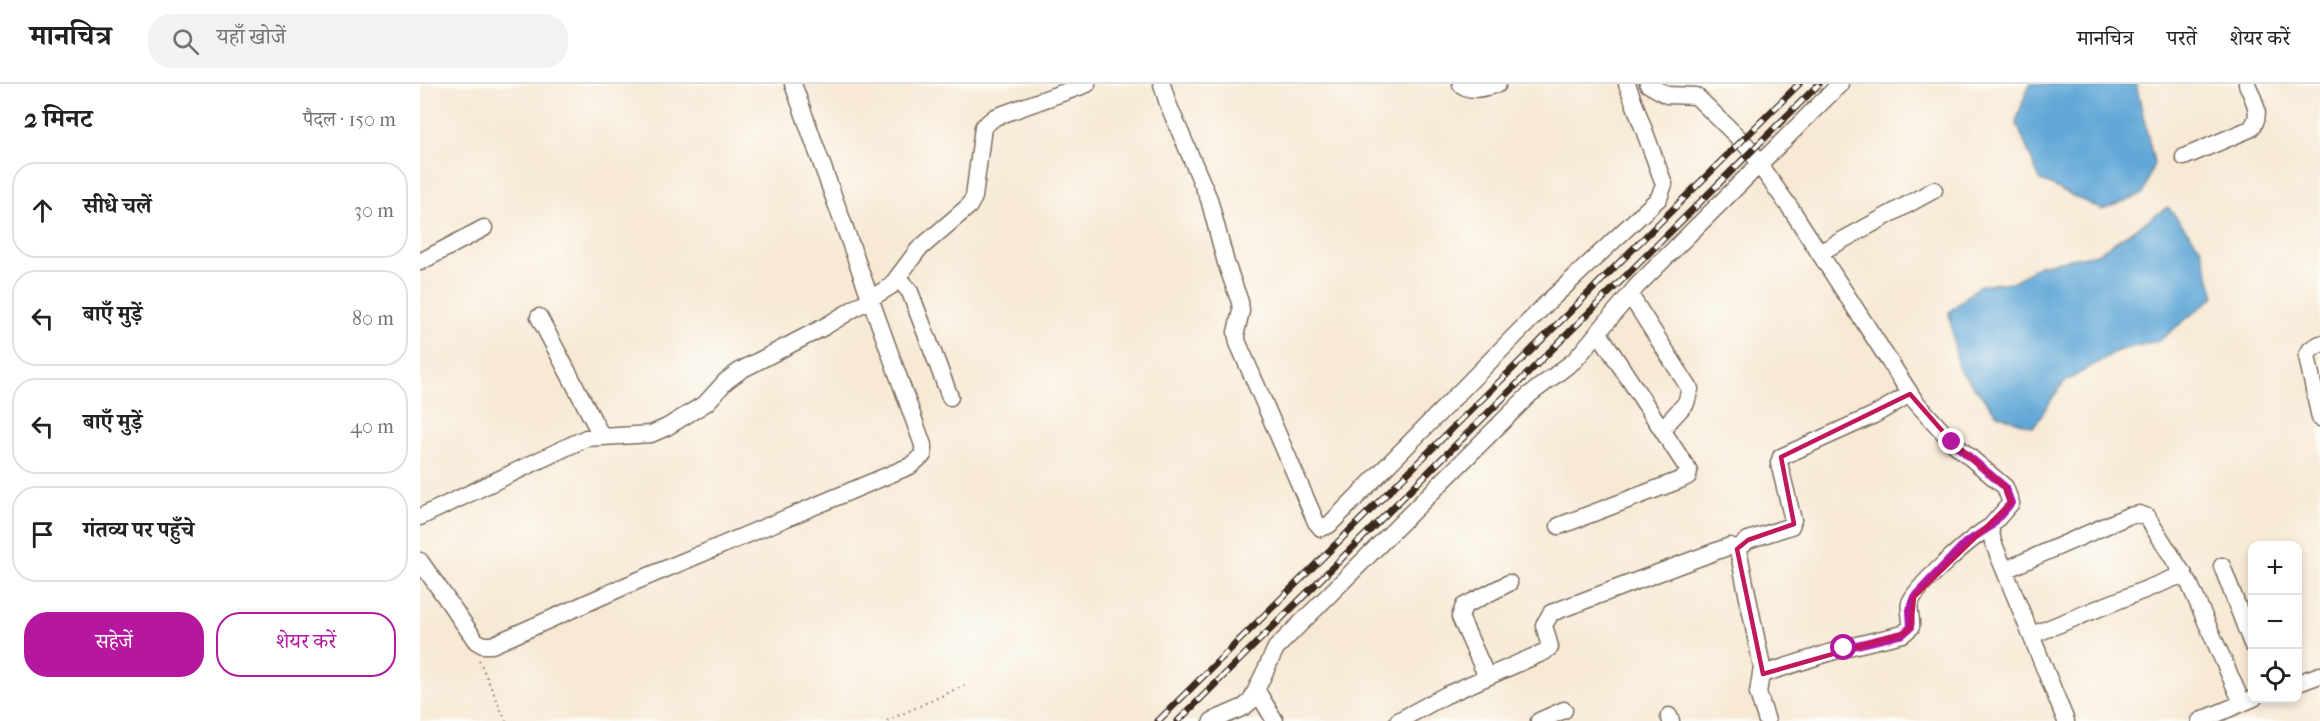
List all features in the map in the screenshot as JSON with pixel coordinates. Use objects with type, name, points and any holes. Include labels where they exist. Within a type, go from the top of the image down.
[{"type":"street","points":[[420,561],[476,641],[483,645],[492,645],[918,461],[923,455],[923,445],[793,84]]},
{"type":"street","points":[[1162,84],[1168,104],[1209,199],[1226,262],[1240,302],[1241,311],[1236,332],[1238,343],[1316,522],[1322,528],[1329,525],[1548,302],[1659,198],[1664,184],[1627,84]]},
{"type":"street","points":[[1461,84],[1467,89],[1498,84]]},
{"type":"street","points":[[1648,84],[1667,96],[1696,96],[1705,102],[1752,151],[1910,394],[1952,442],[2005,487],[2011,503],[1990,527],[1965,543],[1914,597],[1910,610],[1911,627],[1903,634],[1844,648],[1763,674]]},
{"type":"street","points":[[1212,721],[1244,707],[1257,691],[1276,648],[1529,395],[1575,360],[1630,296],[1758,163],[1840,84]]},
{"type":"street","points":[[2184,157],[2250,129],[2256,123],[2258,115],[2247,84]]},
{"type":"street","points":[[420,517],[586,438],[601,435],[651,434],[668,427],[706,403],[726,381],[741,370],[870,300],[891,286],[918,250],[969,206],[974,197],[983,127],[995,117],[1084,85]]},
{"type":"street","points":[[1819,253],[1934,190]]},
{"type":"street","points":[[420,262],[484,228]]},
{"type":"street","points":[[898,278],[910,292],[950,397]]},
{"type":"street","points":[[1630,296],[1690,389],[1686,403],[1663,429]]},
{"type":"street","points":[[539,316],[601,435]]},
{"type":"street","points":[[1559,526],[1688,476],[1688,466],[1599,333]]},
{"type":"street","points":[[2320,344],[2311,349],[2307,356],[2320,418]]},
{"type":"street","points":[[1737,549],[1748,540],[1791,526],[1793,520],[1779,463],[1781,457],[1874,415],[1910,394]]},
{"type":"street","points":[[2005,570],[2128,516],[2139,514],[2147,517],[2184,574],[2248,701],[2200,721]]},
{"type":"street","points":[[1990,527],[2066,721]]},
{"type":"street","points":[[1398,721],[1544,652],[1550,647],[1544,625],[1546,617],[1551,613],[1720,549],[1730,546],[1737,549]]},
{"type":"street","points":[[1737,549],[1763,674],[1758,693],[1767,721]]},
{"type":"street","points":[[2222,566],[2248,631]]},
{"type":"street","points":[[2032,635],[2184,574]]},
{"type":"street","points":[[1487,677],[1460,617],[1460,611],[1464,606],[1509,583]]},
{"type":"street","points":[[2302,682],[2320,675]]},
{"type":"street","points":[[1257,691],[1275,721]]},
{"type":"street","points":[[1539,721],[1564,710]]},
{"type":"path","points":[[476,641],[480,662],[506,721]]},
{"type":"path","points":[[887,721],[965,685]]},
{"type":"highlighted area","points":[[1910,394],[1952,442],[2005,487],[2011,503],[1914,597],[1911,627],[1903,634],[1763,674],[1737,549],[1748,540],[1794,524],[1781,457]]},
{"type":"water","points":[[2029,84],[2136,84],[2154,163],[2143,194],[2102,210],[2040,180],[2016,122]]},
{"type":"water","points":[[2168,207],[2201,248],[2215,296],[2160,340],[2117,351],[2063,383],[2033,427],[1997,414],[1958,368],[1949,312],[1980,285],[2014,282],[2039,265],[2097,254]]},
{"type":"railway","points":[[1158,721],[1799,84]]},
{"type":"railway","points":[[1178,721],[1819,84]]},
{"type":"route","points":[[1844,648],[1903,634],[1911,627],[1910,610],[1914,597],[1965,543],[1990,527],[2011,503],[2010,495],[2005,487],[1952,442]]}]
